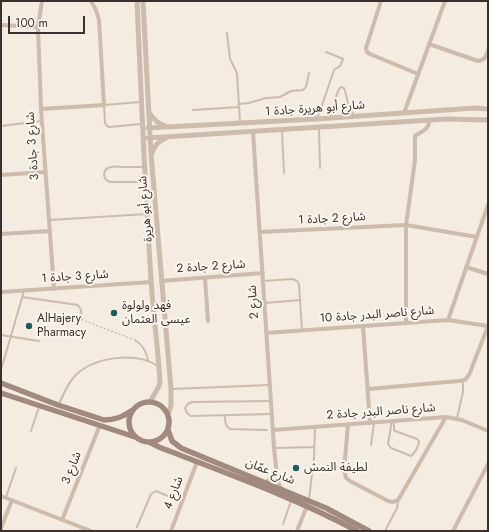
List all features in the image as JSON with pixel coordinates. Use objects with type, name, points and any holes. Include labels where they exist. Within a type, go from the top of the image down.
[{"type":"main road","points":[[1,383],[58,405],[104,420],[120,418],[132,412]]},
{"type":"main road","points":[[1,394],[100,425],[135,437],[144,442],[158,440],[168,430],[168,414],[159,404],[150,402],[142,403],[132,412],[129,425],[135,437]]},
{"type":"main road","name":"شارع عمّان","points":[[168,430],[168,434],[172,441],[181,448],[280,488],[356,531]]},
{"type":"main road","name":"شارع عمّان","points":[[149,442],[159,448],[292,499],[326,508],[369,531]]},
{"type":"street","name":"شارع 3 جادة 3","points":[[42,1],[38,27],[41,109],[54,289]]},
{"type":"street","points":[[41,109],[104,105],[99,20],[91,1]]},
{"type":"street","name":"شارع أبو هريرة","points":[[137,1],[142,126],[151,282],[160,382],[150,402]]},
{"type":"street","name":"شارع أبو هريرة","points":[[144,1],[151,154],[171,389],[171,406],[168,414]]},
{"type":"street","points":[[382,1],[366,48],[367,52],[418,74]]},
{"type":"street","points":[[404,113],[445,1]]},
{"type":"street","points":[[1,25],[38,27]]},
{"type":"street","points":[[429,44],[478,61],[485,59],[488,50]]},
{"type":"street","name":"شارع أبو هريرة جادة 1","points":[[142,126],[150,128],[170,128],[475,108],[488,110]]},
{"type":"street","points":[[149,112],[159,123],[170,128]]},
{"type":"street","points":[[406,323],[406,225],[415,160],[415,136],[427,128],[429,120]]},
{"type":"street","name":"شارع أبو هريرة جادة 1","points":[[143,138],[429,120],[488,120]]},
{"type":"street","name":"شارع 2","points":[[253,132],[274,448],[276,471],[280,488]]},
{"type":"street","points":[[151,154],[156,145],[168,137]]},
{"type":"street","points":[[1,175],[45,172]]},
{"type":"street","points":[[448,320],[488,205]]},
{"type":"street","name":"شارع 2 جادة 1","points":[[260,232],[406,225],[477,237]]},
{"type":"street","points":[[1,234],[50,231]]},
{"type":"street","points":[[466,267],[488,274]]},
{"type":"street","name":"شارع 2 جادة 2","points":[[161,281],[263,273]]},
{"type":"street","points":[[205,278],[208,320]]},
{"type":"street","name":"شارع 3 جادة 1","points":[[1,292],[151,282]]},
{"type":"street","name":"شارع ناصر البدر جادة 10","points":[[266,333],[448,320],[488,326]]},
{"type":"street","points":[[363,326],[372,423]]},
{"type":"street","points":[[368,389],[463,380],[469,374],[488,326]]},
{"type":"street","points":[[348,424],[344,470],[346,478],[388,501],[393,502],[398,500],[446,418]]},
{"type":"street","name":"شارع ناصر البدر جادة 2","points":[[273,430],[457,418],[488,431]]},
{"type":"street","name":"شارع 3","points":[[62,520],[100,425]]},
{"type":"street","name":"شارع 4","points":[[171,531],[197,462]]},
{"type":"street","points":[[453,531],[488,464]]},
{"type":"street","points":[[266,482],[271,479],[276,471]]},
{"type":"street","points":[[3,497],[91,531]]},
{"type":"street","points":[[1,528],[12,500]]},
{"type":"street","points":[[297,531],[308,503]]},
{"type":"lane","points":[[227,33],[230,59],[236,73],[240,124]]},
{"type":"lane","points":[[316,119],[334,70],[340,66],[343,60],[326,52]]},
{"type":"lane","points":[[193,110],[239,105],[266,98],[280,97],[291,90],[303,90],[306,87],[309,73]]},
{"type":"lane","points":[[328,118],[335,106],[338,89],[341,87],[344,88],[347,104],[354,116]]},
{"type":"lane","points":[[141,102],[104,105],[106,126],[142,126]]},
{"type":"lane","points":[[1,126],[42,121]]},
{"type":"lane","points":[[319,127],[320,168]]},
{"type":"lane","points":[[282,130],[284,173]]},
{"type":"lane","points":[[145,167],[111,167],[104,173],[105,180],[110,182],[145,182]]},
{"type":"lane","points":[[48,220],[147,214]]},
{"type":"lane","points":[[263,280],[296,280],[299,284],[302,330]]},
{"type":"lane","points":[[1,370],[24,291]]},
{"type":"lane","points":[[22,297],[78,305],[81,310],[82,320]]},
{"type":"lane","points":[[264,303],[300,300]]},
{"type":"lane","points":[[1,325],[1,334],[39,341]]},
{"type":"lane","points":[[135,340],[144,349],[148,361]]},
{"type":"lane","points":[[58,405],[73,378],[80,372],[98,362],[120,358],[138,359],[148,361],[159,367]]},
{"type":"lane","points":[[457,418],[463,392],[463,380]]},
{"type":"lane","points":[[171,389],[270,385]]},
{"type":"lane","points":[[271,401],[192,402],[185,408],[187,413],[191,416],[272,414]]},
{"type":"lane","points":[[31,431],[40,405]]},
{"type":"lane","points":[[225,416],[225,424],[230,429],[268,430]]},
{"type":"lane","points":[[393,421],[395,431],[419,441],[411,456],[389,446],[388,444],[393,421]]},
{"type":"lane","points":[[371,446],[372,423]]},
{"type":"lane","points":[[308,503],[315,427]]},
{"type":"lane","points":[[274,448],[314,447]]},
{"type":"lane","points":[[3,497],[16,468]]},
{"type":"lane","points":[[137,527],[153,492],[156,491],[182,502]]},
{"type":"lane","points":[[283,524],[292,499]]},
{"type":"lane","points":[[385,531],[397,508],[398,500]]},
{"type":"path","points":[[82,320],[135,340]]},
{"type":"place","name":"فهد ولولوة عيسى العثمان","points":[[114,313]]},
{"type":"place","name":"AlHajery Pharmacy","points":[[29,326]]},
{"type":"place","name":"لطيفة النمش","points":[[296,468]]}]
